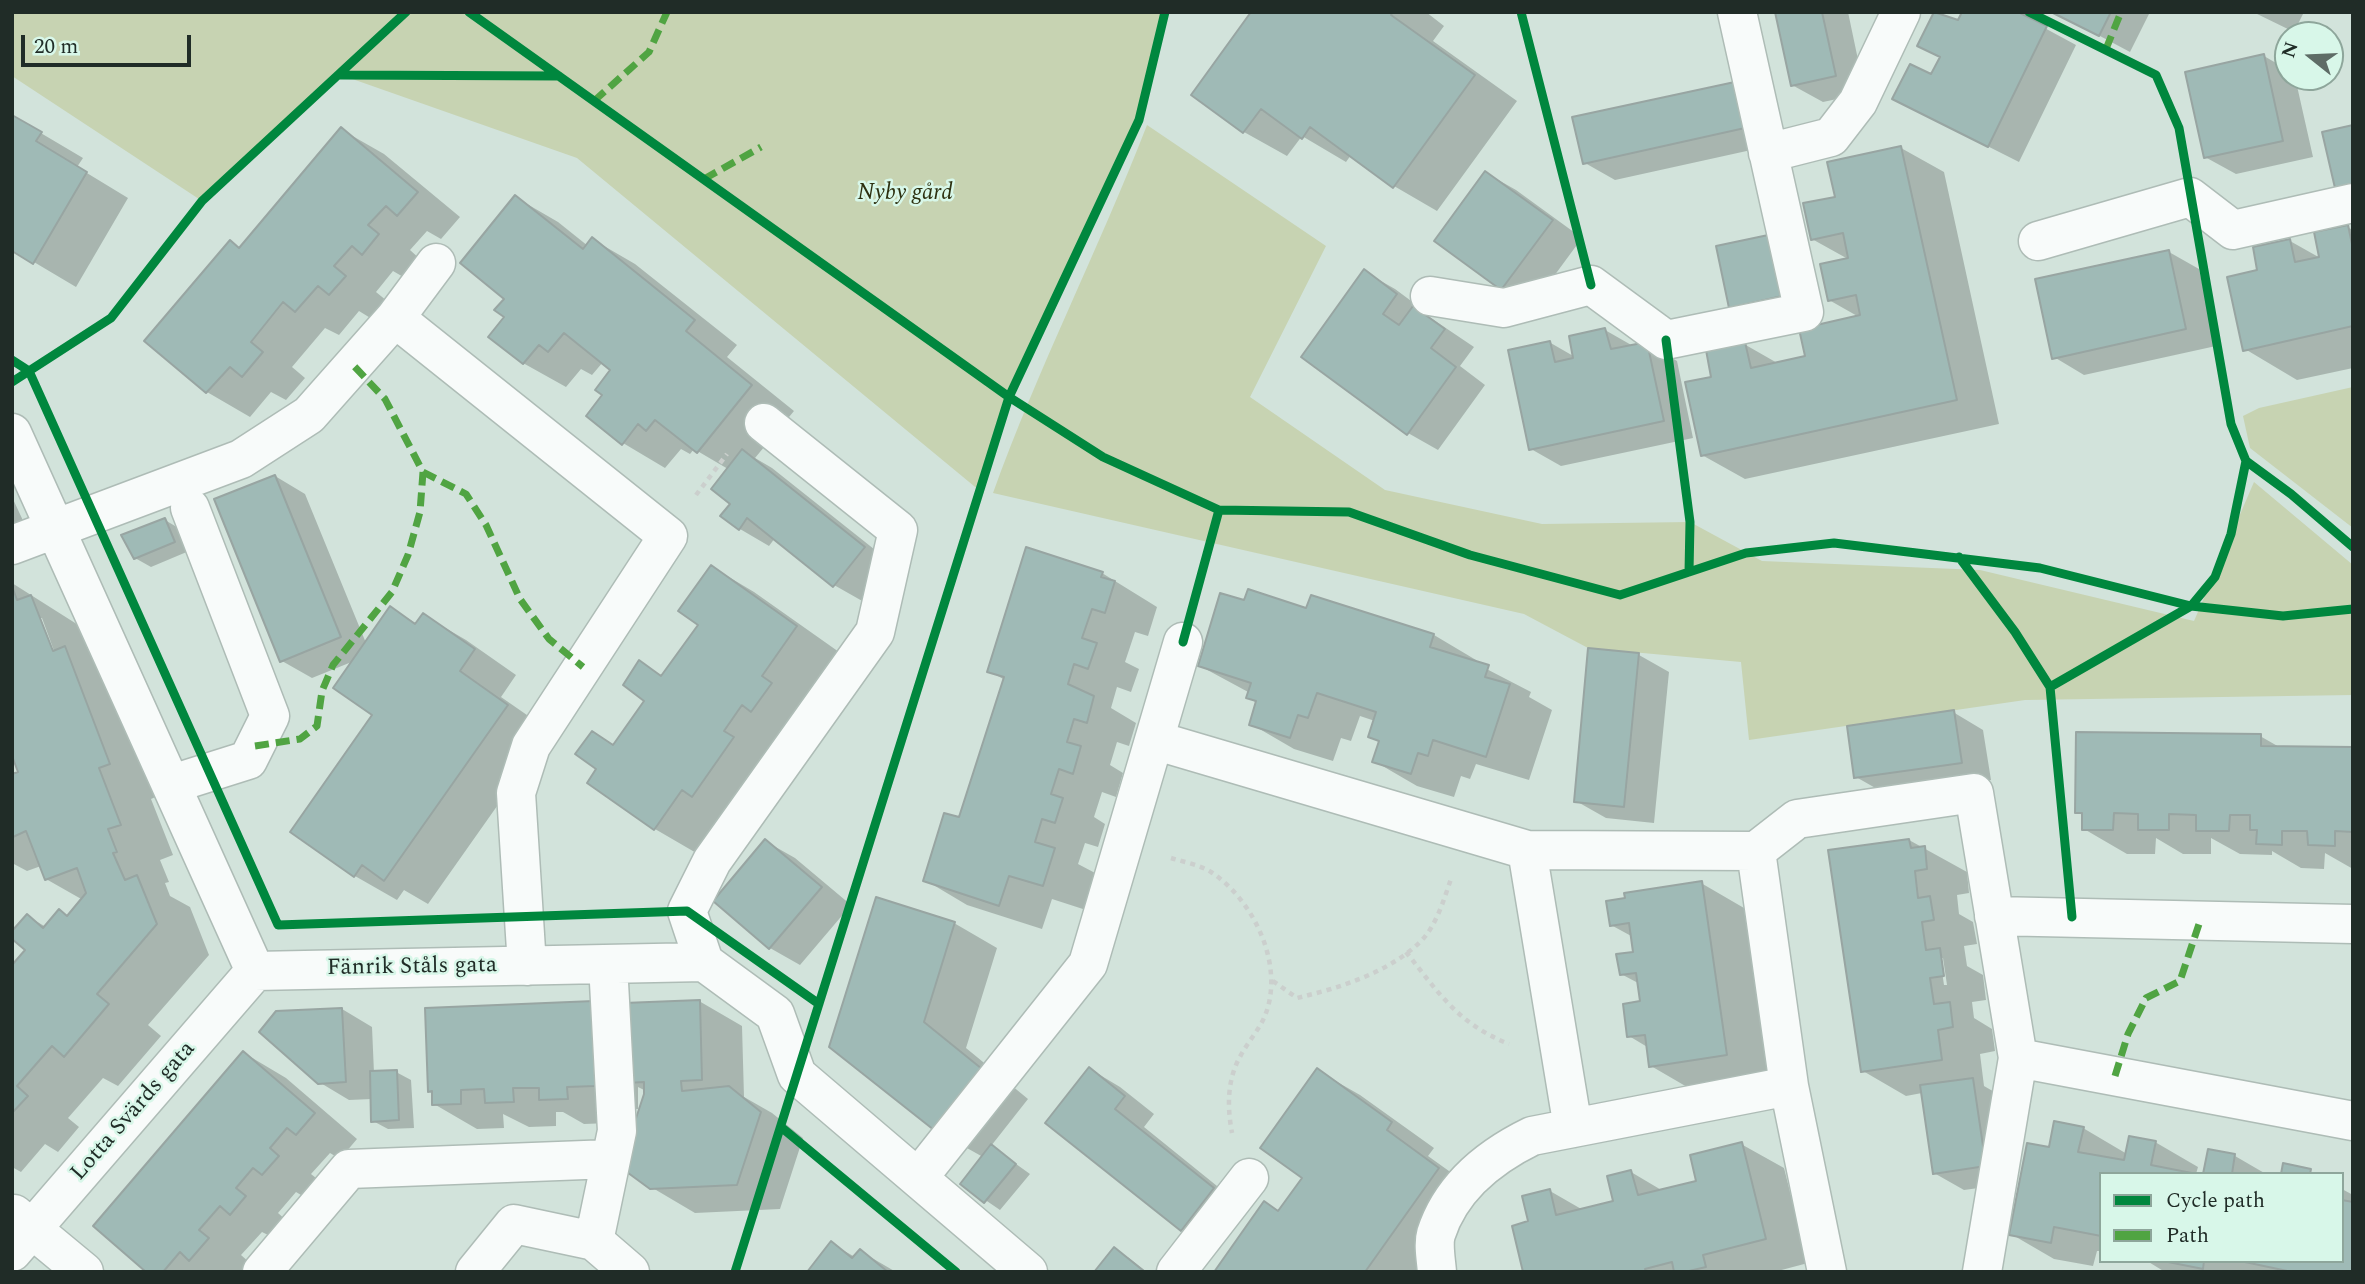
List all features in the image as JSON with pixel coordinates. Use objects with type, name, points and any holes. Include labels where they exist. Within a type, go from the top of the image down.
[{"type":"street","points":[[1430,296],[1504,308],[1591,285],[1667,340],[1804,312],[1737,12]]},
{"type":"street","points":[[1768,153],[1831,137],[1858,102],[1901,12]]},
{"type":"street","points":[[2038,241],[2190,197],[2233,230],[2353,203]]},
{"type":"street","points":[[12,545],[241,459],[309,415],[395,318],[436,263]]},
{"type":"street","points":[[395,318],[668,536],[531,746],[527,758],[516,793],[527,966]]},
{"type":"street","points":[[764,423],[898,530],[875,632],[712,861],[687,911],[704,962],[775,1014],[797,1075],[1028,1272]]},
{"type":"street","points":[[12,433],[255,971]]},
{"type":"street","points":[[172,785],[247,760],[271,716],[190,508]]},
{"type":"street","points":[[918,1178],[1088,964],[1183,642]]},
{"type":"street","points":[[1154,740],[1527,850],[1756,851],[1797,819],[1974,793],[2018,1058],[1982,1272]]},
{"type":"street","points":[[1527,850],[1573,1128]]},
{"type":"street","points":[[1756,851],[1789,1086],[1827,1272]]},
{"type":"street","points":[[1994,916],[2353,924]]},
{"type":"street","name":"Fänrik Ståls gata","points":[[255,971],[704,962]]},
{"type":"street","points":[[594,1241],[617,1131],[608,964]]},
{"type":"street","name":"Lotta Svärds gata","points":[[19,1231],[255,971]]},
{"type":"street","points":[[2018,1058],[2353,1121]]},
{"type":"street","points":[[1437,1272],[1435,1236],[1457,1190],[1503,1150],[1532,1136],[1789,1086]]},
{"type":"street","points":[[262,1272],[348,1170],[611,1159]]},
{"type":"street","points":[[1176,1272],[1249,1178]]},
{"type":"street","points":[[475,1272],[514,1224],[594,1241],[630,1272]]},
{"type":"street","points":[[19,1231],[84,1272]]},
{"type":"path","points":[[668,536],[749,425],[764,423]]},
{"type":"path","points":[[1273,981],[1297,998],[1337,989],[1421,942],[1441,909],[1467,832]]},
{"type":"path","points":[[1123,845],[1210,871],[1238,895],[1258,927],[1273,981],[1264,1017],[1239,1058],[1226,1104],[1234,1142],[1249,1178]]},
{"type":"path","points":[[1406,952],[1451,1009],[1491,1037],[1530,1052],[1560,1053]]},
{"type":"green space","name":"Nyby gård","points":[[12,12],[1165,12],[1139,120],[1009,397],[980,491],[577,158],[341,75],[202,201],[12,76]]},
{"type":"green space","points":[[1147,125],[1326,246],[1250,397],[1385,490],[1542,524],[1690,522],[1762,561],[1980,570],[2194,621],[2254,482],[2353,565],[2353,695],[2025,700],[1749,740],[1741,662],[1588,648],[1524,614],[993,493],[1029,400]]},
{"type":"green space","points":[[2353,387],[2353,528],[2250,448],[2243,416],[2259,408]]},
{"type":"building","points":[[1251,12],[1393,12],[1391,15],[1475,75],[1393,188],[1310,127],[1302,139],[1261,109],[1243,133],[1191,95]]},
{"type":"building","points":[[1775,12],[1822,12],[1836,76],[1791,86]]},
{"type":"building","points":[[1934,12],[1958,20],[1962,12],[2018,12],[2047,26],[1988,147],[1892,99],[1910,64],[1931,74],[1940,57],[1917,46]]},
{"type":"building","points":[[2051,12],[2111,12],[2099,36]]},
{"type":"building","points":[[2264,54],[2283,141],[2204,158],[2185,72]]},
{"type":"building","points":[[1744,80],[1754,126],[1583,164],[1572,117]]},
{"type":"building","points":[[12,115],[42,132],[36,141],[87,172],[33,264],[12,251]]},
{"type":"building","points":[[2353,125],[2353,185],[2335,188],[2322,132]]},
{"type":"building","points":[[341,127],[418,192],[397,216],[386,206],[368,225],[379,234],[362,255],[352,246],[334,266],[346,276],[329,295],[318,286],[295,312],[283,302],[251,342],[263,352],[242,377],[230,367],[206,393],[144,341],[230,240],[239,248]]},
{"type":"building","points":[[1901,146],[1957,400],[1701,456],[1685,382],[1711,377],[1706,350],[1745,342],[1751,368],[1805,356],[1799,329],[1860,315],[1856,295],[1828,301],[1820,264],[1848,258],[1843,233],[1811,240],[1803,203],[1835,197],[1827,162]]},
{"type":"building","points":[[1485,171],[1553,220],[1501,290],[1434,241]]},
{"type":"building","points":[[515,195],[583,249],[592,237],[695,320],[686,331],[752,385],[697,453],[655,420],[646,431],[638,424],[622,445],[586,416],[602,395],[595,390],[610,370],[564,333],[548,352],[539,345],[523,364],[488,337],[504,317],[494,310],[504,299],[460,263]]},
{"type":"building","points":[[2348,225],[2353,249],[2353,326],[2243,351],[2227,277],[2257,270],[2253,247],[2290,239],[2295,262],[2319,257],[2314,232]]},
{"type":"building","points":[[1773,234],[1787,295],[1729,308],[1716,246]]},
{"type":"building","points":[[2169,250],[2186,329],[2052,359],[2035,279]]},
{"type":"building","points":[[1364,269],[1397,294],[1383,314],[1399,325],[1413,306],[1445,329],[1431,348],[1456,367],[1407,435],[1301,357]]},
{"type":"building","points":[[1605,328],[1611,349],[1647,342],[1664,421],[1529,450],[1508,350],[1550,341],[1555,362],[1573,358],[1569,336]]},
{"type":"building","points":[[742,449],[865,547],[833,587],[747,518],[739,530],[720,516],[730,504],[711,489]]},
{"type":"building","points":[[275,475],[341,637],[280,662],[214,499]]},
{"type":"building","points":[[165,518],[175,542],[134,559],[121,535]]},
{"type":"building","points":[[1026,547],[1103,572],[1101,577],[1115,581],[1105,613],[1092,609],[1082,638],[1097,643],[1088,669],[1074,664],[1068,684],[1094,696],[1087,723],[1074,719],[1067,742],[1081,746],[1073,774],[1059,769],[1051,794],[1063,798],[1055,823],[1042,819],[1035,842],[1055,848],[1043,886],[1009,876],[999,906],[923,881],[944,813],[959,817],[1004,677],[987,672]]},
{"type":"building","points":[[711,565],[797,626],[762,676],[772,683],[751,712],[742,705],[724,731],[734,737],[692,797],[682,790],[654,830],[587,783],[596,769],[575,754],[592,731],[613,745],[644,701],[623,685],[639,660],[661,676],[698,625],[678,611]]},
{"type":"building","points":[[12,586],[17,600],[31,595],[53,651],[65,646],[110,764],[99,768],[121,825],[108,829],[117,852],[113,853],[125,880],[137,875],[157,924],[97,994],[109,1004],[64,1057],[52,1046],[17,1086],[28,1096],[12,1113],[12,965],[25,950],[12,939],[12,931],[27,914],[43,928],[59,909],[67,916],[86,893],[77,868],[45,880],[26,831],[13,837],[12,834],[12,774],[18,772],[12,756]]},
{"type":"building","points":[[1248,589],[1306,608],[1311,595],[1434,634],[1430,647],[1489,665],[1485,677],[1510,684],[1486,757],[1433,740],[1428,756],[1418,753],[1411,774],[1372,762],[1379,741],[1368,737],[1376,712],[1317,693],[1308,718],[1298,715],[1290,738],[1249,725],[1256,701],[1246,698],[1251,683],[1198,666],[1220,593],[1244,600]]},
{"type":"building","points":[[390,606],[415,624],[423,613],[475,649],[460,671],[508,705],[384,881],[362,865],[354,877],[290,832],[372,715],[333,688]]},
{"type":"building","points":[[1588,648],[1639,653],[1624,807],[1574,802]]},
{"type":"building","points":[[1954,710],[1962,763],[1854,778],[1847,726]]},
{"type":"building","points":[[2076,732],[2261,734],[2261,746],[2353,747],[2353,832],[2335,831],[2335,846],[2308,845],[2307,831],[2282,831],[2282,845],[2256,844],[2257,830],[2250,830],[2250,815],[2230,815],[2229,831],[2196,831],[2196,815],[2169,814],[2169,830],[2138,830],[2138,814],[2114,813],[2113,830],[2082,830],[2082,813],[2075,813]]},
{"type":"building","points":[[765,839],[822,887],[769,949],[713,901]]},
{"type":"building","points":[[1909,839],[1911,848],[1925,846],[1927,869],[1915,871],[1918,898],[1930,896],[1934,920],[1922,922],[1926,950],[1940,948],[1944,976],[1930,978],[1934,1004],[1950,1002],[1953,1027],[1938,1030],[1942,1060],[1861,1072],[1828,850]]},
{"type":"building","points":[[1702,881],[1727,1055],[1649,1067],[1645,1035],[1627,1037],[1623,1004],[1640,1001],[1636,973],[1620,975],[1616,954],[1633,952],[1629,923],[1610,926],[1606,901],[1625,898],[1624,893]]},
{"type":"building","points":[[876,897],[955,922],[924,1022],[987,1073],[939,1134],[829,1047]]},
{"type":"building","points":[[700,1000],[702,1080],[681,1081],[682,1091],[729,1086],[761,1112],[737,1185],[650,1189],[620,1167],[644,1094],[644,1082],[627,1083],[624,1003]]},
{"type":"building","points":[[594,1001],[596,1086],[567,1087],[568,1099],[539,1100],[539,1088],[513,1088],[514,1102],[485,1103],[484,1089],[461,1090],[461,1104],[432,1105],[432,1091],[428,1092],[425,1008]]},
{"type":"building","points":[[342,1008],[346,1082],[318,1084],[259,1032],[276,1011]]},
{"type":"building","points":[[243,1051],[315,1113],[296,1135],[287,1128],[270,1148],[279,1156],[262,1175],[253,1168],[236,1188],[246,1196],[230,1215],[220,1206],[199,1230],[209,1238],[189,1261],[180,1252],[163,1272],[146,1272],[93,1226]]},
{"type":"building","points":[[1089,1067],[1125,1096],[1115,1109],[1214,1188],[1181,1231],[1045,1123]]},
{"type":"building","points":[[1317,1068],[1392,1122],[1387,1130],[1439,1168],[1365,1272],[1214,1272],[1264,1201],[1278,1211],[1302,1178],[1260,1148]]},
{"type":"building","points":[[397,1070],[399,1120],[371,1122],[370,1071]]},
{"type":"building","points":[[1973,1078],[1986,1166],[1933,1174],[1920,1085]]},
{"type":"building","points":[[2054,1121],[2084,1127],[2078,1152],[2124,1160],[2129,1136],[2156,1141],[2151,1165],[2187,1172],[2099,1172],[2099,1236],[2054,1227],[2051,1243],[2009,1235],[2027,1143],[2049,1147]]},
{"type":"building","points":[[1742,1142],[1766,1239],[1703,1255],[1706,1267],[1685,1272],[1674,1272],[1672,1262],[1645,1269],[1646,1272],[1523,1272],[1512,1226],[1528,1221],[1522,1196],[1550,1189],[1556,1215],[1613,1201],[1607,1176],[1631,1170],[1638,1195],[1696,1181],[1690,1155]]},
{"type":"building","points":[[991,1144],[1016,1164],[984,1203],[960,1184]]},
{"type":"building","points":[[2208,1149],[2235,1154],[2232,1172],[2203,1172]]},
{"type":"building","points":[[2283,1163],[2311,1169],[2310,1172],[2281,1172]]},
{"type":"building","points":[[2344,1200],[2353,1202],[2353,1272],[2292,1272],[2249,1263],[2344,1263]]},
{"type":"building","points":[[831,1241],[852,1258],[860,1249],[888,1272],[807,1272]]},
{"type":"building","points":[[1114,1247],[1145,1272],[1094,1272]]},
{"type":"building","points":[[2173,1263],[2204,1263],[2203,1269]]},
{"type":"marked path","points":[[594,101],[649,52],[667,12]]},
{"type":"marked path","points":[[2106,49],[2121,12]]},
{"type":"marked path","points":[[704,179],[761,147]]},
{"type":"marked path","points":[[255,746],[300,739],[317,726],[322,691],[333,665],[392,592],[408,555],[420,512],[423,472],[385,399],[354,366]]},
{"type":"marked path","points":[[423,472],[466,494],[486,525],[520,599],[549,639],[583,667]]},
{"type":"marked path","points":[[2115,1076],[2128,1034],[2146,998],[2180,981],[2200,921]]},
{"type":"cycle path","points":[[12,382],[111,318],[202,201],[406,12]]},
{"type":"cycle path","points":[[469,12],[1009,397],[1103,457],[1219,510],[1349,512],[1470,555],[1620,595],[1746,553],[1834,543],[2040,568],[2191,606],[2283,616],[2353,609]]},
{"type":"cycle path","points":[[735,1272],[1009,397],[1139,120],[1165,12]]},
{"type":"cycle path","points":[[1521,12],[1591,285]]},
{"type":"cycle path","points":[[2029,12],[2156,75],[2179,128],[2231,424],[2246,461],[2231,534],[2215,577],[2191,606],[2050,687]]},
{"type":"cycle path","points":[[341,75],[559,76]]},
{"type":"cycle path","points":[[1666,340],[1690,522],[1689,572]]},
{"type":"cycle path","points":[[12,360],[29,371],[278,925],[687,911],[819,1004]]},
{"type":"cycle path","points":[[2246,461],[2291,494],[2353,547]]},
{"type":"cycle path","points":[[1183,642],[1219,510]]},
{"type":"cycle path","points":[[1959,557],[2015,632],[2050,687],[2072,917]]},
{"type":"cycle path","points":[[781,1127],[956,1272]]}]
